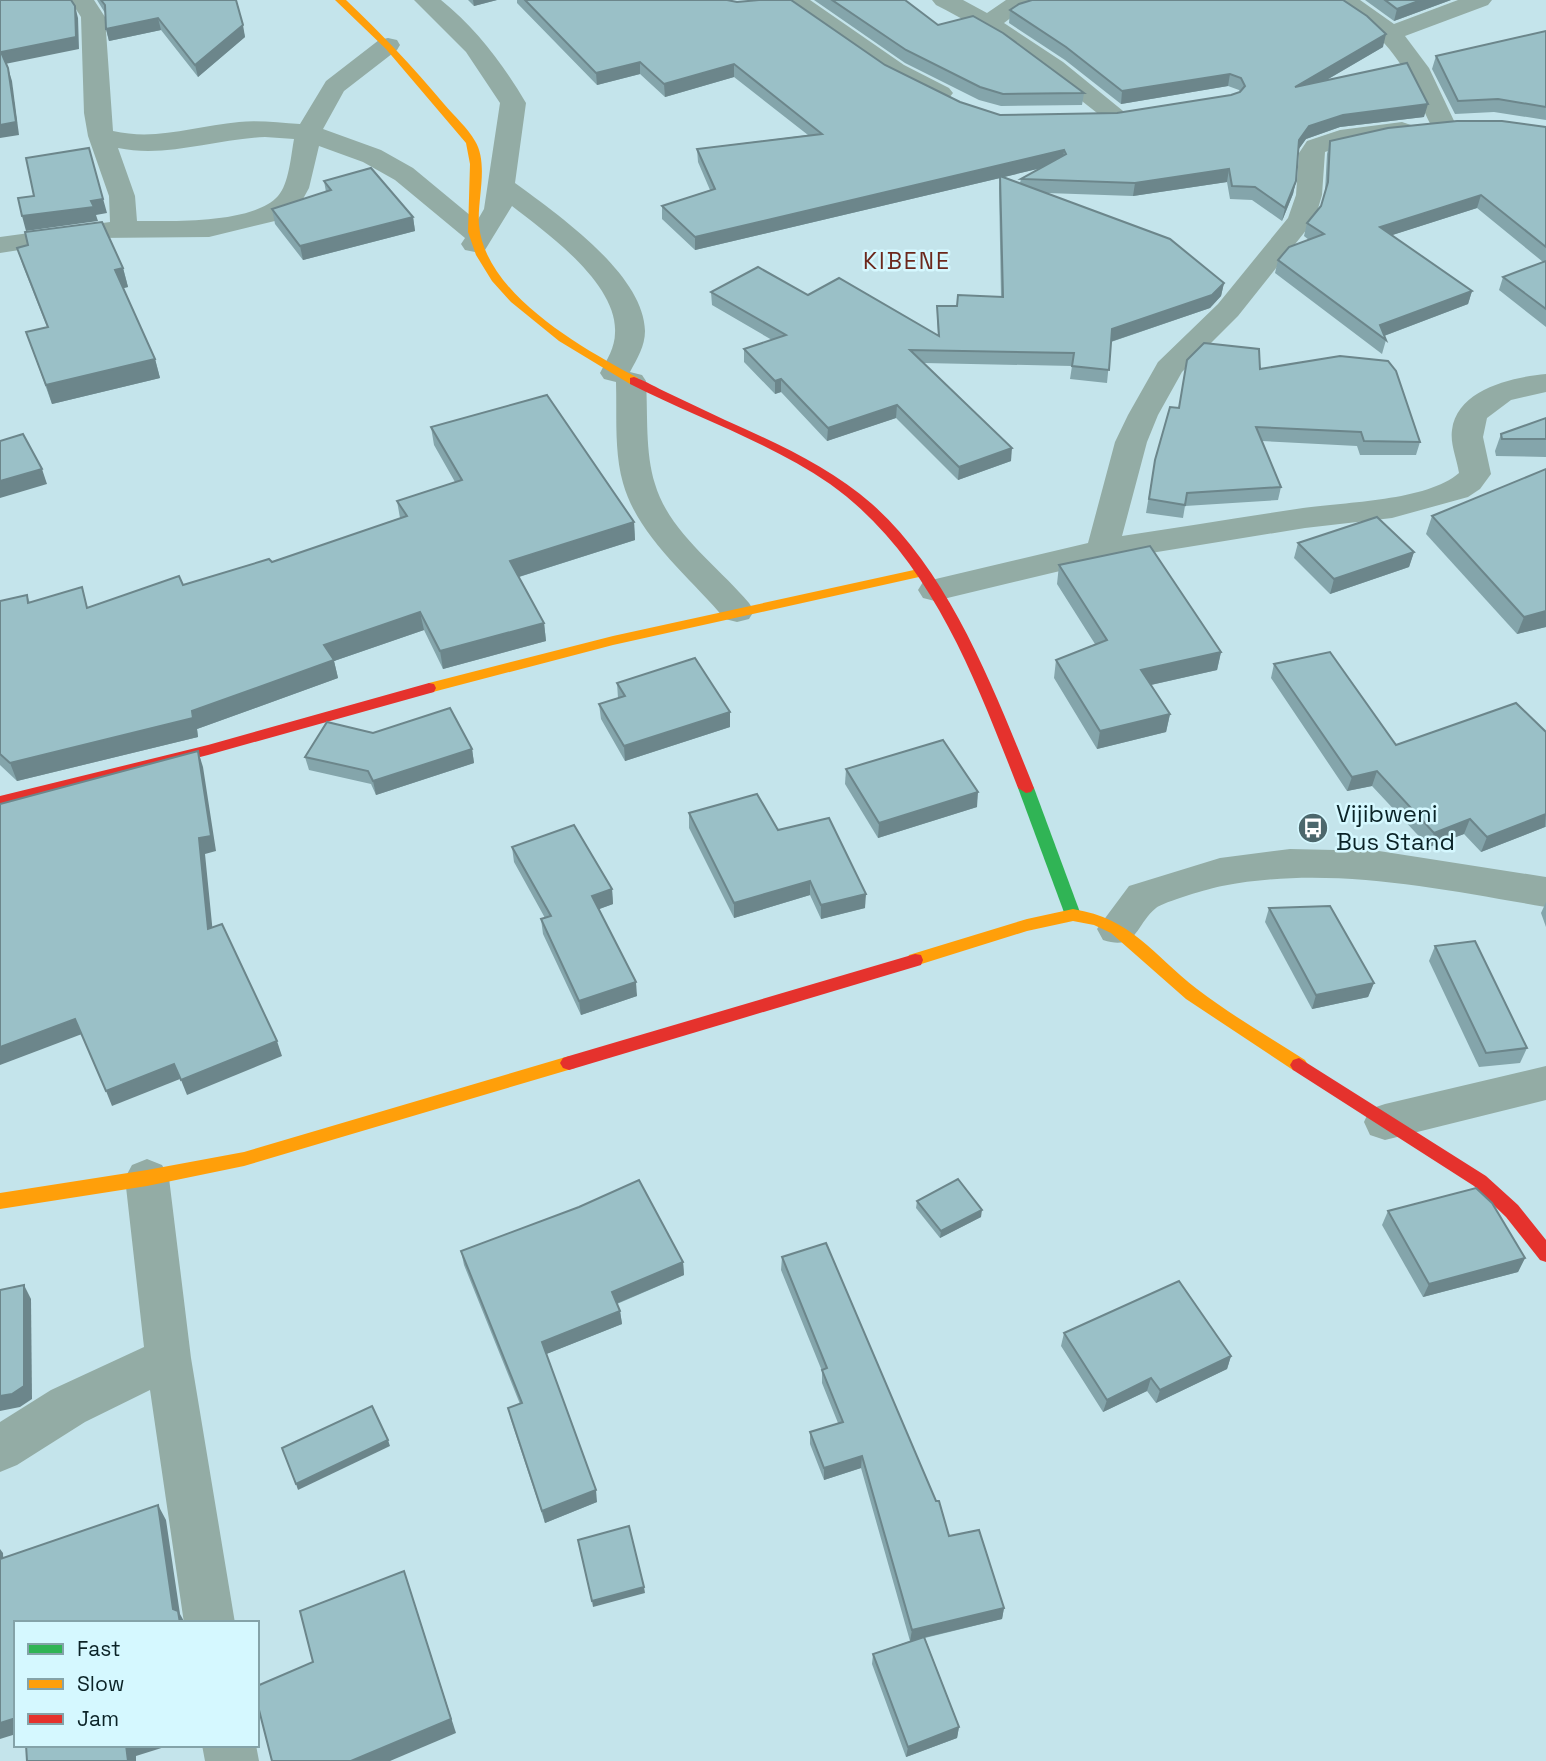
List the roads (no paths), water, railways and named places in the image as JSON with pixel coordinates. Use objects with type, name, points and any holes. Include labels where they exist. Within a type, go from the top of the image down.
[{"type":"street","points":[[82,0],[93,17],[97,113],[101,136],[122,196],[124,230]]},
{"type":"street","points":[[340,0],[399,26],[445,113],[467,135],[473,148],[475,166],[471,217],[474,238],[494,276],[525,308],[557,336],[623,377],[836,482],[873,511],[899,537],[929,581],[1003,726],[1073,915]]},
{"type":"street","points":[[426,0],[449,17],[482,55],[513,103],[498,209],[474,238]]},
{"type":"street","points":[[794,0],[895,70],[960,103]]},
{"type":"street","points":[[944,0],[989,22],[1126,114],[1082,117]]},
{"type":"street","points":[[989,22],[1021,0]]},
{"type":"street","points":[[1102,550],[1131,442],[1143,415],[1169,368],[1228,310],[1301,219],[1309,195],[1312,153],[1316,147],[1340,138],[1456,124],[1392,33],[1375,19],[1342,0]]},
{"type":"street","points":[[1392,33],[1480,0]]},
{"type":"street","points":[[0,245],[97,230],[209,229],[269,214],[288,202],[296,188],[309,133],[319,110],[335,86],[399,26]]},
{"type":"street","points":[[101,136],[137,144],[163,143],[238,130],[265,129],[309,133],[372,156],[404,174],[474,238]]},
{"type":"street","points":[[503,187],[557,227],[615,287],[625,307],[630,327],[623,377],[639,484],[648,506],[663,527],[737,611]]},
{"type":"street","points":[[0,802],[208,750],[515,664],[737,611],[1305,518],[1392,508],[1457,490],[1469,482],[1475,474],[1467,435],[1473,415],[1500,393],[1529,384],[1546,383]]},
{"type":"street","points":[[1117,929],[1143,896],[1220,872],[1290,863],[1379,865],[1546,892]]},
{"type":"street","points":[[0,1202],[244,1159],[821,989],[1027,925],[1073,915],[1097,919],[1117,929],[1192,994],[1385,1122],[1443,1155],[1480,1181],[1511,1211],[1546,1254]]},
{"type":"street","points":[[1385,1122],[1546,1083]]},
{"type":"street","points":[[146,1178],[168,1358],[210,1621]]},
{"type":"street","points":[[0,1449],[68,1406],[168,1358]]},
{"type":"place","name":"Vijibweni Bus Stand","points":[[1313,828]]},
{"type":"district","name":"KIBENE","points":[[907,261]]}]
